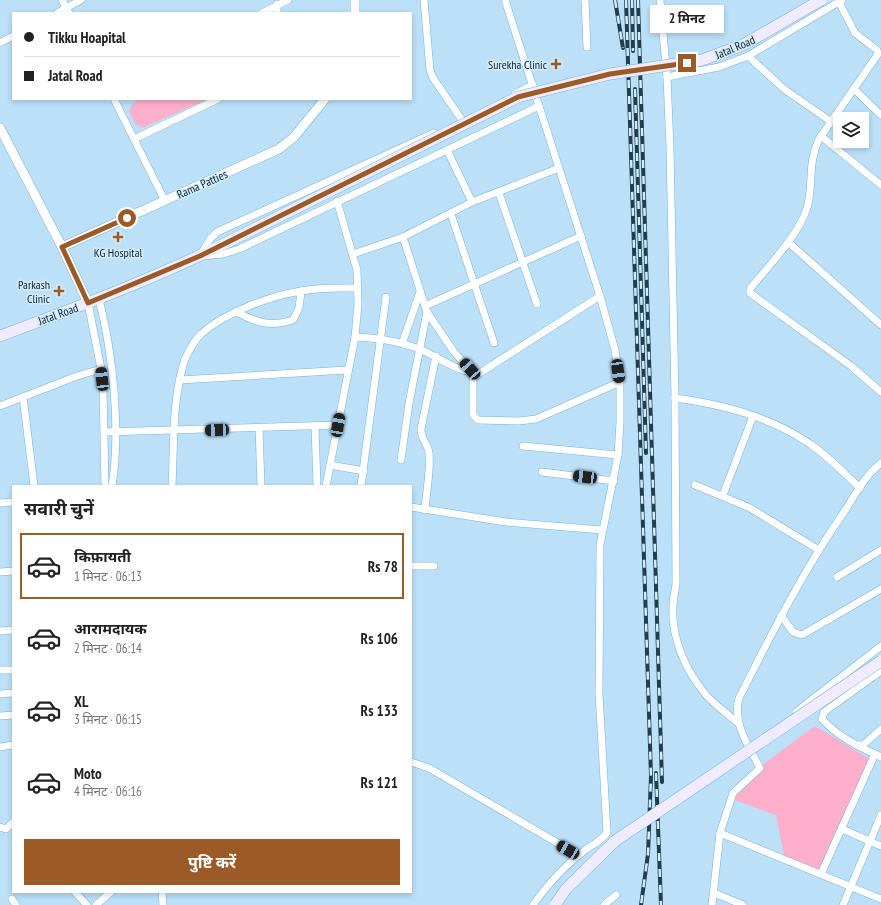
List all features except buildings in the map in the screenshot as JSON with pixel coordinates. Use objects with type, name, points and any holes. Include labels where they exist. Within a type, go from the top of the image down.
[{"type":"main road","name":"Jatal Road","points":[[0,336],[99,299],[200,256],[518,97],[610,74],[702,60],[743,45],[821,0]]},
{"type":"main road","points":[[555,905],[566,889],[615,841],[881,661]]},
{"type":"street","points":[[62,0],[68,10],[81,0]]},
{"type":"street","points":[[264,12],[277,4],[288,0]]},
{"type":"street","points":[[355,0],[355,12]]},
{"type":"street","points":[[424,0],[430,70],[433,78],[462,120]]},
{"type":"street","points":[[505,0],[600,296],[616,350],[620,382],[618,455],[600,545],[599,694],[606,832],[604,837],[578,855],[551,882],[533,905]]},
{"type":"street","points":[[584,0],[587,47]]},
{"type":"street","points":[[660,0],[667,77],[675,398],[676,584],[673,606],[677,642],[687,665],[703,692],[738,723]]},
{"type":"street","points":[[667,77],[720,67],[748,56],[840,1],[855,33],[878,52],[878,56],[830,121],[815,148],[810,170],[807,208],[788,242],[750,289],[751,296],[851,366],[881,392]]},
{"type":"street","points":[[277,4],[277,12]]},
{"type":"street","points":[[0,43],[12,37]]},
{"type":"street","points":[[748,56],[784,89],[830,121]]},
{"type":"street","points":[[200,256],[210,239],[217,232],[462,120],[533,85]]},
{"type":"street","points":[[854,89],[881,115]]},
{"type":"street","points":[[117,100],[134,139],[165,201]]},
{"type":"street","points":[[134,139],[216,100]]},
{"type":"street","name":"Rama Patties","points":[[62,247],[279,149],[294,137],[324,100]]},
{"type":"street","points":[[200,256],[212,256],[239,249],[539,106]]},
{"type":"street","points":[[0,128],[62,247],[88,303],[101,369],[105,485]]},
{"type":"street","points":[[821,136],[881,185]]},
{"type":"street","points":[[447,150],[472,202]]},
{"type":"street","points":[[353,254],[403,237],[451,214],[472,202],[499,193],[559,168]]},
{"type":"street","points":[[499,193],[537,304]]},
{"type":"street","points":[[326,485],[347,370],[355,337],[358,288],[353,254],[337,201]]},
{"type":"street","points":[[451,214],[494,342]]},
{"type":"street","points":[[426,309],[474,284],[581,236]]},
{"type":"street","points":[[403,237],[426,309],[454,352],[473,373],[473,415],[478,420],[519,421],[536,419],[620,382]]},
{"type":"street","points":[[788,242],[881,324]]},
{"type":"street","points":[[172,485],[180,380],[185,360],[200,334],[216,322],[237,312],[282,295],[301,291],[358,288]]},
{"type":"street","points":[[237,312],[261,323],[273,324],[293,320],[299,308],[301,291]]},
{"type":"street","points":[[402,344],[420,292]]},
{"type":"street","points":[[355,337],[381,339],[419,349],[436,356],[465,372],[473,373],[485,371],[600,296]]},
{"type":"street","points":[[361,485],[386,297]]},
{"type":"street","points":[[99,299],[109,346],[115,432],[112,485]]},
{"type":"street","points":[[401,460],[409,403],[426,309]]},
{"type":"street","points":[[425,510],[430,455],[427,446],[422,440],[421,429],[436,356]]},
{"type":"street","points":[[0,406],[77,376],[101,369]]},
{"type":"street","points":[[180,380],[347,370]]},
{"type":"street","points":[[23,397],[34,485]]},
{"type":"street","points":[[675,398],[712,403],[753,416],[787,431],[824,454],[860,488]]},
{"type":"street","points":[[723,495],[753,416]]},
{"type":"street","points":[[104,432],[338,425]]},
{"type":"street","points":[[315,426],[317,485]]},
{"type":"street","points":[[259,428],[261,485]]},
{"type":"street","points":[[522,446],[618,455]]},
{"type":"street","points":[[330,466],[364,471]]},
{"type":"street","points":[[712,905],[720,833],[733,793],[760,768],[738,723],[737,708],[739,698],[781,615],[819,550],[860,488],[879,468]]},
{"type":"street","points":[[542,472],[614,481]]},
{"type":"street","points":[[695,486],[723,495],[762,515],[819,550]]},
{"type":"street","points":[[0,502],[12,502]]},
{"type":"street","points":[[412,507],[506,522],[602,530]]},
{"type":"street","points":[[837,577],[881,550]]},
{"type":"street","points":[[412,566],[434,566]]},
{"type":"street","points":[[0,572],[12,571]]},
{"type":"street","points":[[781,615],[793,632],[802,635],[881,589]]},
{"type":"street","points":[[0,631],[12,630]]},
{"type":"street","points":[[749,746],[804,706],[881,646]]},
{"type":"street","points":[[0,670],[12,670]]},
{"type":"street","points":[[822,874],[842,829],[878,756],[830,728],[822,719],[822,716],[824,712],[881,671]]},
{"type":"street","points":[[0,694],[12,693]]},
{"type":"street","points":[[0,716],[12,715]]},
{"type":"street","points":[[857,745],[863,745],[881,729]]},
{"type":"street","points":[[0,747],[12,745]]},
{"type":"street","points":[[412,762],[429,768],[578,855]]},
{"type":"street","points":[[842,905],[881,815]]},
{"type":"street","points":[[0,827],[6,829],[12,823]]},
{"type":"street","points":[[842,829],[881,846]]},
{"type":"street","points":[[720,833],[881,899]]},
{"type":"street","points":[[76,893],[87,905]]},
{"type":"street","points":[[96,905],[110,893]]},
{"type":"street","points":[[162,893],[163,905]]},
{"type":"street","points":[[714,893],[743,905]]},
{"type":"street","points":[[604,905],[616,895]]},
{"type":"shaded area","points":[[137,100],[206,100],[144,127],[136,125],[129,111],[134,102]]},
{"type":"shaded area","points":[[815,726],[870,759],[818,871],[784,856],[776,815],[732,799],[736,784]]},
{"type":"railway","points":[[615,0],[623,48]]},
{"type":"railway","points":[[626,0],[651,776],[648,854],[641,905]]},
{"type":"railway","points":[[632,0],[633,51]]},
{"type":"railway","points":[[638,0],[662,782]]},
{"type":"railway","points":[[635,89],[646,453]]},
{"type":"railway","points":[[656,773],[661,905]]},
{"type":"place","name":"Surekha Clinic","points":[[556,64]]},
{"type":"place","name":"KG Hospital","points":[[118,237]]},
{"type":"place","name":"Parkash Clinic","points":[[59,291]]},
{"type":"route","points":[[127,218],[62,247],[88,303],[200,256],[518,97],[610,74],[687,63]]}]
